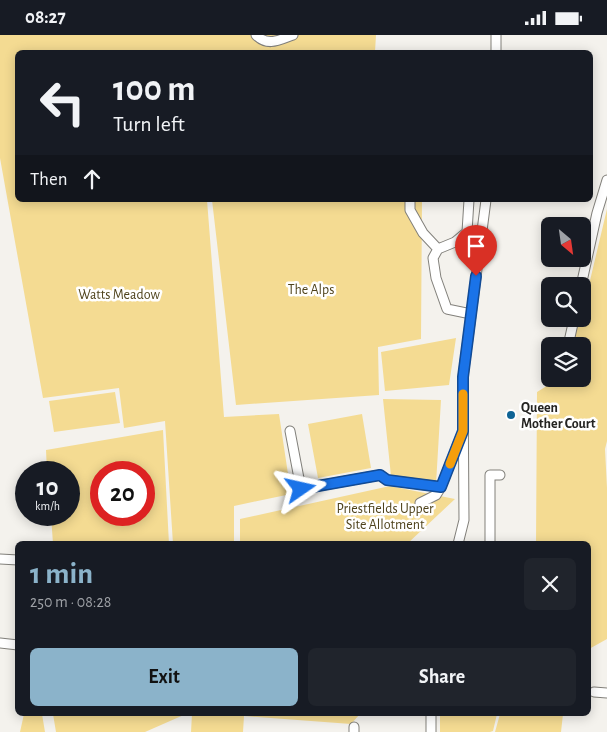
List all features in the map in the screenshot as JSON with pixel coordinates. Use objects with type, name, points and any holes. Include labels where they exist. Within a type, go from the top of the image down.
[{"type":"street","points":[[256,35],[259,39],[275,42],[292,35]]},
{"type":"street","points":[[496,35],[496,50]]},
{"type":"street","points":[[591,231],[607,180]]},
{"type":"street","points":[[410,202],[410,210],[424,233],[438,249]]},
{"type":"street","points":[[469,202],[467,232],[455,242],[438,249],[433,258],[436,277],[447,309],[471,314]]},
{"type":"street","points":[[459,541],[464,520],[463,377],[486,202]]},
{"type":"street","points":[[290,431],[301,489],[380,475],[387,480],[441,487]]},
{"type":"street","points":[[420,503],[436,495],[441,487],[463,431]]},
{"type":"street","points":[[490,541],[490,475],[500,475]]},
{"type":"street","points":[[0,559],[15,560]]},
{"type":"street","points":[[0,643],[15,645]]},
{"type":"street","points":[[594,692],[607,693]]},
{"type":"street","points":[[431,716],[431,732]]},
{"type":"green space","name":"Watts Meadow","points":[[0,35],[376,35],[375,50],[15,50],[15,202],[207,202],[224,417],[279,414],[291,494],[234,506],[234,541],[173,541],[165,421],[124,428],[119,388],[43,398],[0,158]]},
{"type":"green space","name":"The Alps","points":[[212,202],[422,202],[421,339],[378,347],[379,395],[236,405]]},
{"type":"green space","points":[[607,209],[607,441],[605,449],[607,488],[607,639],[591,648],[591,541],[536,541],[537,392],[545,387],[591,387],[591,337],[575,337],[578,327],[591,327],[591,277]]},
{"type":"green space","points":[[456,338],[449,385],[385,391],[381,352]]},
{"type":"green space","points":[[115,392],[120,423],[54,432],[49,401]]},
{"type":"green space","name":"Priestfields Upper Site Allotment","points":[[383,399],[441,400],[436,484],[391,476]]},
{"type":"green space","points":[[362,414],[371,468],[318,478],[308,424]]},
{"type":"green space","points":[[163,430],[169,541],[53,541],[52,526],[80,526],[80,461],[46,461],[46,450]]},
{"type":"green space","name":"Priestfields Upper Site Allotment","points":[[390,486],[455,499],[410,541],[240,541],[240,519]]},
{"type":"green space","points":[[24,716],[42,716],[45,732],[20,732]]},
{"type":"green space","points":[[53,716],[181,716],[145,732],[56,732]]},
{"type":"green space","points":[[192,716],[244,716],[243,732],[191,732]]},
{"type":"green space","points":[[244,716],[358,716],[351,724]]},
{"type":"green space","points":[[440,716],[497,716],[493,731],[490,732],[440,732]]},
{"type":"green space","points":[[499,716],[563,716],[561,732],[495,732]]},
{"type":"slow traffic","points":[[450,464],[463,431],[463,394]]},
{"type":"place","name":"Queen Mother Court","points":[[511,415]]},
{"type":"route","points":[[301,489],[380,475],[387,480],[441,487],[463,431],[463,377],[476,276]]}]
